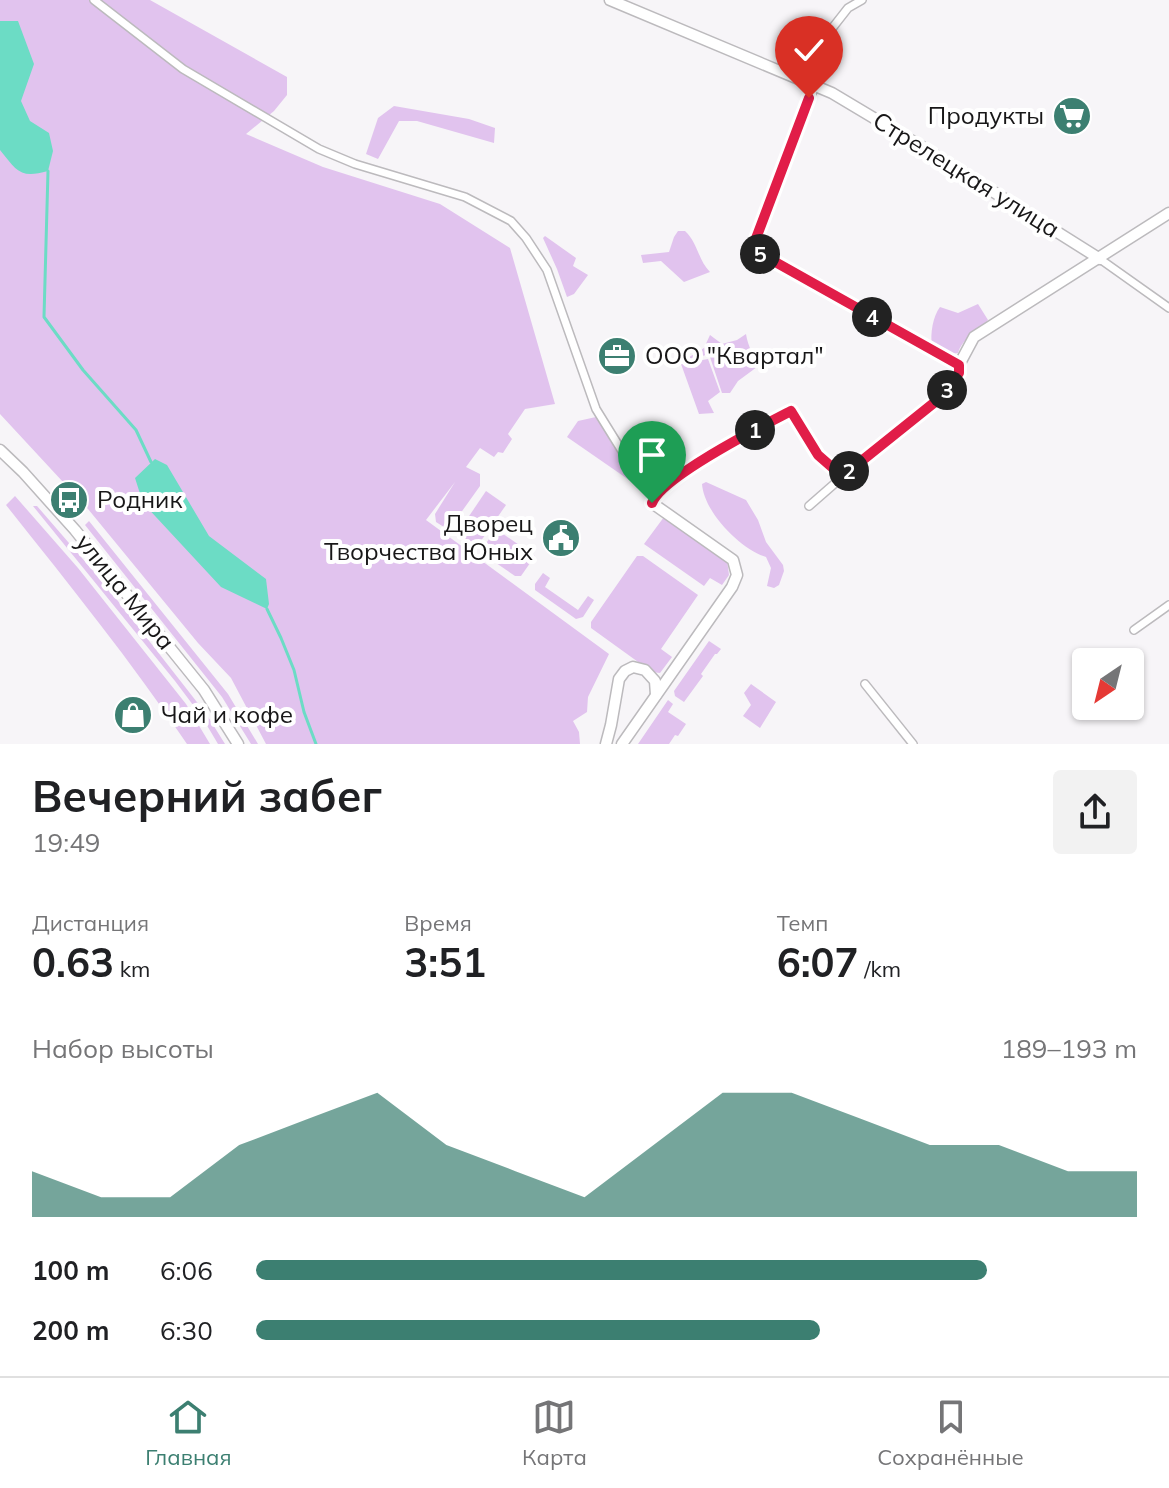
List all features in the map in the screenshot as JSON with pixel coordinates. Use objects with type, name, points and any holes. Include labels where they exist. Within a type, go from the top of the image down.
[{"type":"street","points":[[94,0],[183,69],[319,149],[355,164],[465,197],[511,221],[547,270],[596,409],[622,451],[641,463],[660,491]]},
{"type":"street","name":"Стрелецкая улица","points":[[610,0],[832,93],[1100,259]]},
{"type":"street","points":[[794,77],[848,8],[862,0]]},
{"type":"street","points":[[815,86],[752,249],[959,365]]},
{"type":"street","points":[[809,506],[940,398],[959,373],[959,365],[974,337],[1169,213]]},
{"type":"street","points":[[1100,259],[1169,308]]},
{"type":"street","points":[[622,744],[732,587],[737,575],[733,560],[652,503],[660,491],[708,458],[791,411],[818,455],[834,469],[849,471]]},
{"type":"street","name":"улица Мира","points":[[0,450],[75,530],[204,690],[238,744]]},
{"type":"street","points":[[1134,630],[1169,605]]},
{"type":"street","points":[[606,744],[619,679],[625,671],[633,667],[645,670],[655,681],[656,695]]},
{"type":"street","points":[[865,684],[913,744]]},
{"type":"shaded area","points":[[0,0],[150,0],[287,77],[287,95],[274,111],[246,134],[323,167],[440,204],[510,248],[555,404],[525,409],[508,434],[512,439],[503,453],[498,452],[494,457],[480,448],[466,467],[480,474],[480,486],[450,528],[436,522],[435,514],[455,482],[426,520],[609,654],[588,697],[587,712],[573,721],[579,732],[580,744],[266,744],[231,678],[198,643],[88,509],[0,414]]},
{"type":"shaded area","points":[[0,21],[18,21],[34,64],[21,101],[30,121],[49,133],[53,151],[48,171],[31,174],[20,171],[0,150]]},
{"type":"shaded area","points":[[394,106],[469,119],[495,128],[494,143],[417,121],[399,121],[378,159],[366,154],[378,118]]},
{"type":"shaded area","points":[[678,231],[685,231],[689,236],[710,272],[684,282],[661,261],[643,263],[641,255],[669,252]]},
{"type":"shaded area","points":[[545,236],[576,258],[573,266],[588,275],[574,294],[567,297],[543,238]]},
{"type":"shaded area","points":[[978,304],[988,320],[964,342],[958,353],[932,345],[933,325],[940,307],[958,313]]},
{"type":"shaded area","points":[[746,334],[757,367],[738,381],[730,393],[722,393],[709,354],[686,361],[704,348],[710,335],[722,344]]},
{"type":"shaded area","points":[[708,359],[720,392],[708,401],[714,413],[699,414],[681,364]]},
{"type":"shaded area","points":[[596,417],[620,457],[635,466],[648,486],[645,491],[567,437],[578,421]]},
{"type":"shaded area","points":[[155,459],[167,465],[209,536],[266,579],[267,609],[221,587],[143,503],[135,478]]},
{"type":"shaded area","points":[[706,482],[746,500],[766,542],[783,565],[779,585],[774,588],[767,586],[771,568],[766,557],[735,538],[716,517],[704,495],[702,484]]},
{"type":"shaded area","points":[[486,491],[506,505],[476,548],[460,538],[459,531]]},
{"type":"shaded area","points":[[15,496],[78,568],[186,704],[210,744],[187,744],[121,652],[6,505]]},
{"type":"shaded area","points":[[33,506],[37,506],[107,587],[207,715],[225,744],[218,744],[175,681]]},
{"type":"shaded area","points":[[664,517],[727,560],[729,575],[722,585],[710,578],[704,586],[644,544]]},
{"type":"shaded area","points":[[89,521],[228,694],[258,744],[251,744],[222,697],[85,525]]},
{"type":"shaded area","points":[[496,529],[535,556],[521,576],[515,576],[480,552]]},
{"type":"shaded area","points":[[637,556],[643,556],[698,595],[661,649],[672,657],[660,673],[652,672],[591,628],[591,622]]},
{"type":"shaded area","points":[[543,573],[550,578],[545,587],[578,610],[588,596],[594,600],[583,617],[576,619],[535,590],[535,584]]},
{"type":"shaded area","points":[[709,641],[721,649],[684,702],[675,696],[674,691]]},
{"type":"shaded area","points":[[751,684],[776,702],[760,728],[743,716],[751,705],[744,693]]},
{"type":"shaded area","points":[[668,700],[673,704],[668,712],[686,724],[678,736],[675,735],[669,744],[638,744]]},
{"type":"waterway","points":[[48,171],[44,317],[83,370],[136,430],[151,462]]},
{"type":"waterway","points":[[267,609],[294,670],[316,744]]},
{"type":"place","name":"Продукты","points":[[1072,116]]},
{"type":"place","name":"ООО \"Квартал\"","points":[[617,356]]},
{"type":"place","name":"Родник","points":[[69,500]]},
{"type":"place","name":"Дворец Творчества Юных","points":[[561,538]]},
{"type":"place","name":"Чай и кофе","points":[[133,715]]},
{"type":"route","points":[[652,503],[671,481],[733,442],[791,411],[818,455],[834,469],[849,471],[940,398],[959,373],[959,365],[752,249],[809,98]]}]
